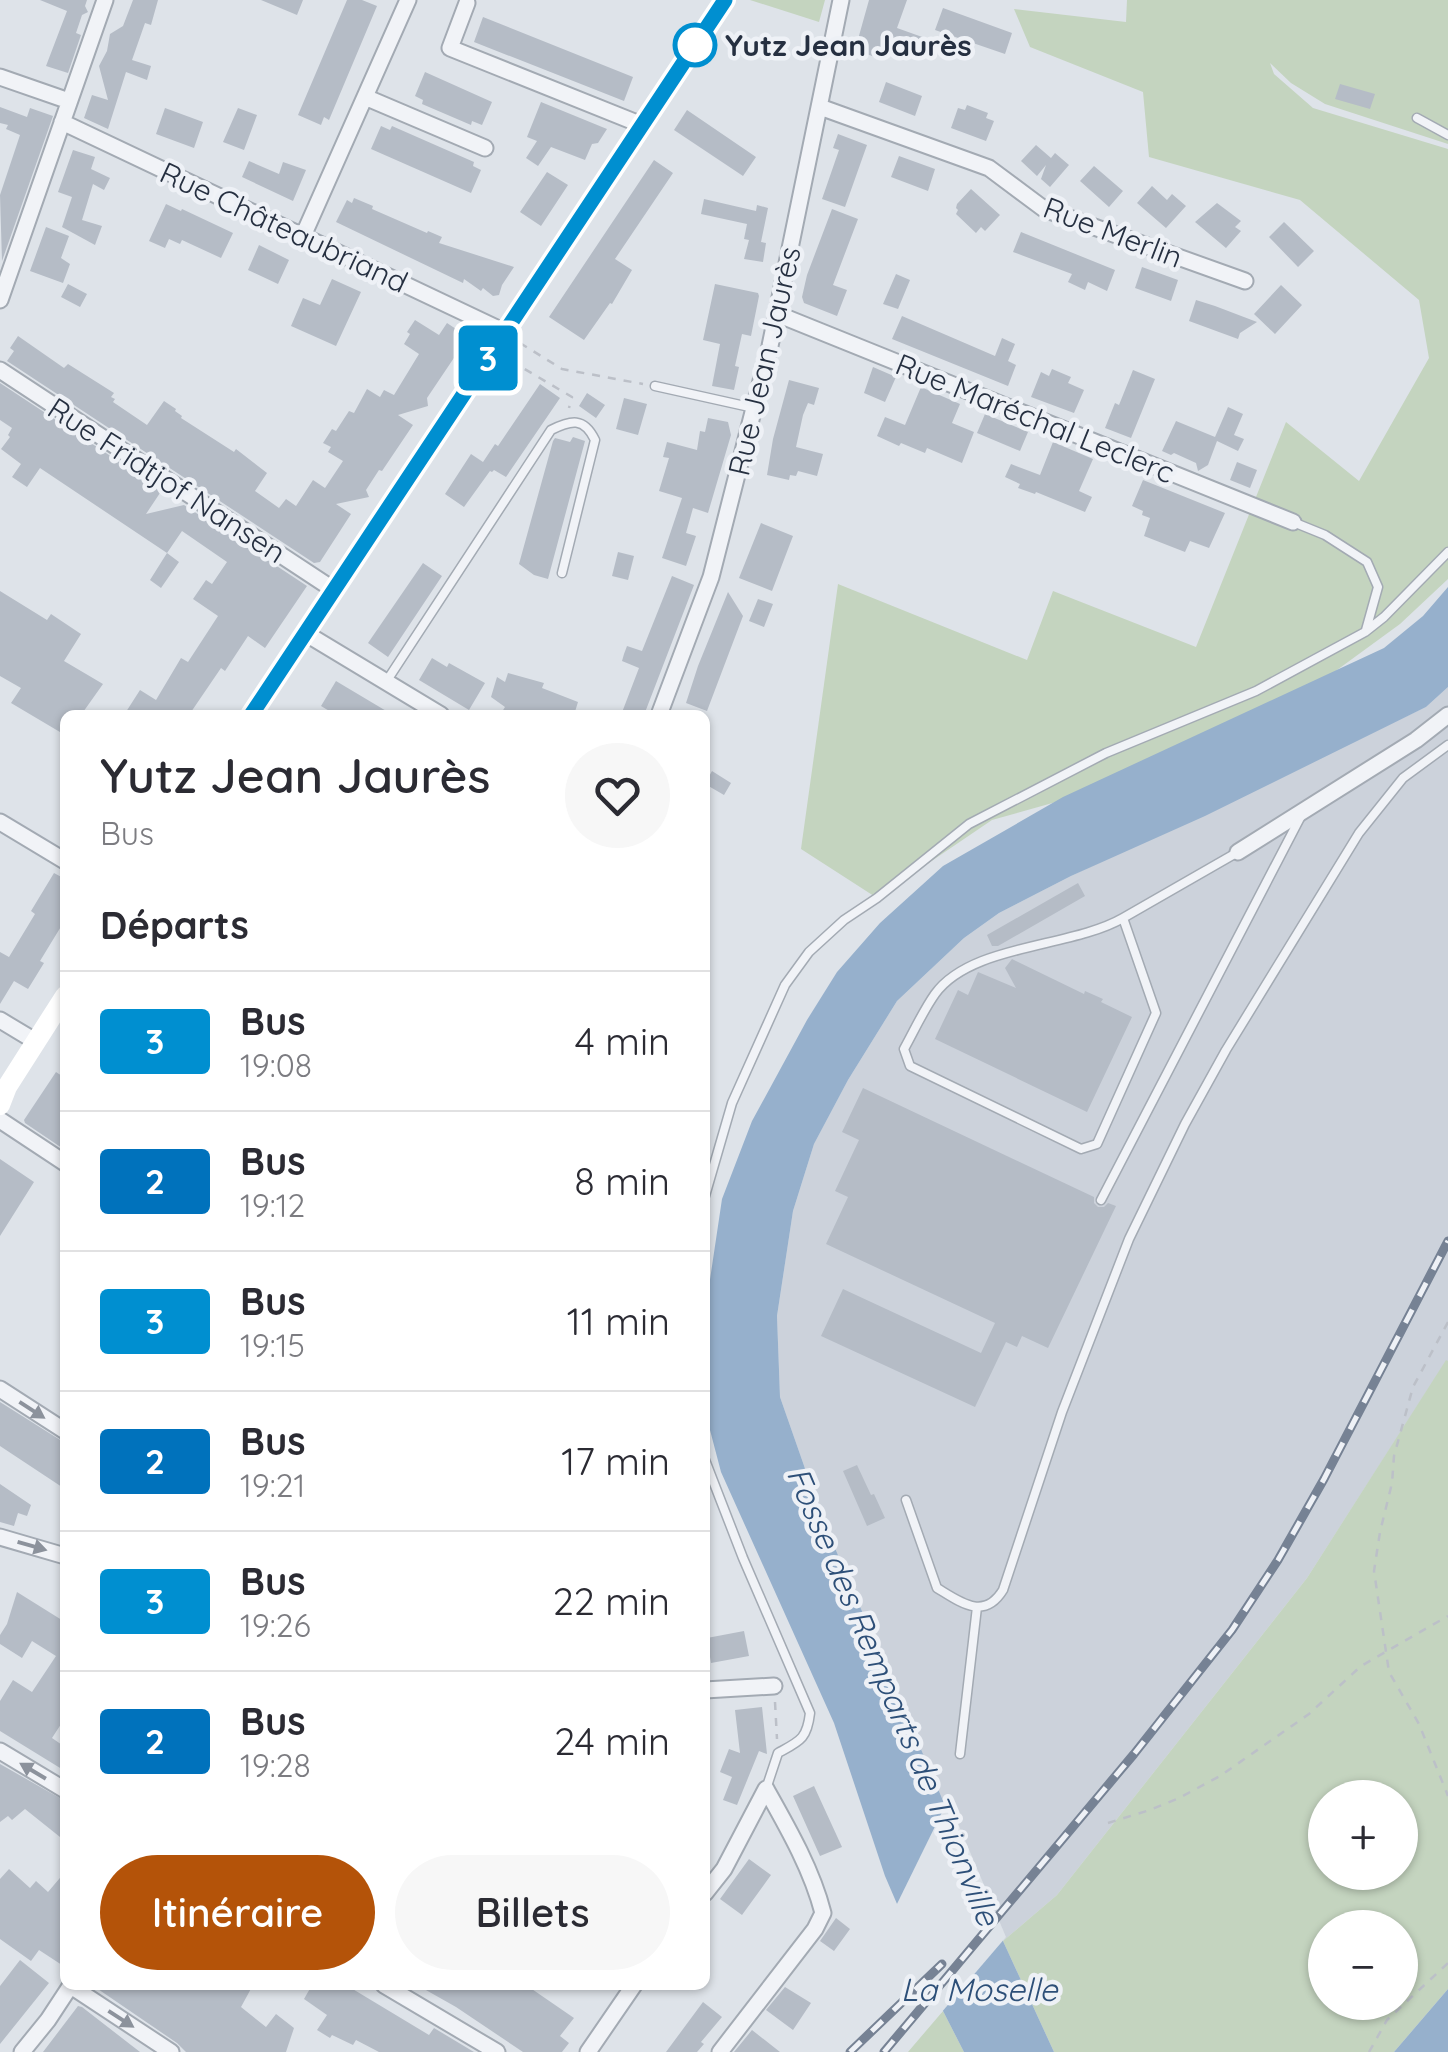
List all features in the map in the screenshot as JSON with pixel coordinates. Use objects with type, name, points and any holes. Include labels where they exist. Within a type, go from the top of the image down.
[{"type":"main road","points":[[254,710],[725,0]]},
{"type":"main road","points":[[0,1106],[7,1088],[60,1004]]},
{"type":"street","points":[[0,300],[105,0]]},
{"type":"street","points":[[303,236],[408,0]]},
{"type":"street","name":"Rue Jean Jaurès","points":[[661,710],[711,577],[754,408],[777,314],[840,0]]},
{"type":"street","points":[[468,3],[450,48],[642,125]]},
{"type":"street","points":[[0,77],[69,102]]},
{"type":"street","points":[[365,96],[485,148]]},
{"type":"street","name":"Rue Merlin","points":[[820,107],[988,168],[1044,209],[1245,281]]},
{"type":"street","name":"Rue Châteaubriand","points":[[62,122],[303,236],[500,340]]},
{"type":"street","name":"Rue Maréchal Leclerc","points":[[777,314],[1294,522]]},
{"type":"street","name":"Rue Fridtjof Nansen","points":[[0,370],[334,590]]},
{"type":"street","points":[[305,633],[434,710]]},
{"type":"street","points":[[1238,852],[1416,740],[1448,715]]},
{"type":"street","points":[[0,822],[60,858]]},
{"type":"street","points":[[0,1020],[35,1041]]},
{"type":"street","points":[[0,1120],[60,1161]]},
{"type":"street","points":[[0,1389],[60,1428]]},
{"type":"street","points":[[0,1537],[60,1555]]},
{"type":"street","points":[[710,1690],[774,1686]]},
{"type":"street","points":[[0,1751],[60,1787]]},
{"type":"street","points":[[710,1887],[724,1869],[766,1789]]},
{"type":"street","points":[[720,2052],[816,1928],[823,1913],[788,1828],[766,1789]]},
{"type":"street","points":[[22,2052],[68,1990]]},
{"type":"street","points":[[78,1990],[171,2052]]},
{"type":"street","points":[[392,1990],[497,2052]]},
{"type":"street","points":[[588,2052],[631,1990]]},
{"type":"lane","points":[[1417,118],[1448,135]]},
{"type":"lane","points":[[654,386],[754,408]]},
{"type":"lane","points":[[386,682],[550,430],[566,423],[580,423],[590,429],[595,440],[562,573]]},
{"type":"lane","points":[[1294,522],[1325,535],[1366,562],[1378,587],[1365,632]]},
{"type":"lane","points":[[710,1179],[732,1104],[785,985],[809,952],[844,920],[969,824],[1106,753],[1256,692],[1365,632],[1448,552]]},
{"type":"lane","points":[[906,1500],[936,1588],[977,1607],[997,1600],[1062,1412],[1129,1239],[1184,1124],[1360,833],[1403,778],[1448,745]]},
{"type":"lane","points":[[1101,1200],[1304,810]]},
{"type":"lane","points":[[1123,918],[1156,1014],[1097,1144],[1081,1149],[910,1066],[904,1049],[937,991],[964,968],[1107,927],[1238,852]]},
{"type":"lane","points":[[710,1473],[810,1713],[808,1732],[778,1753],[766,1789]]},
{"type":"lane","points":[[960,1754],[977,1607]]},
{"type":"path","points":[[500,340],[562,369],[654,386]]},
{"type":"path","points":[[500,340],[572,397],[566,423]]},
{"type":"path","points":[[1448,1322],[1413,1387],[1394,1456],[1374,1570],[1389,1672],[1419,1724],[1448,1796]]},
{"type":"path","points":[[1108,1822],[1150,1810],[1220,1776],[1309,1714],[1361,1666],[1448,1616]]},
{"type":"path","points":[[774,1686],[778,1753]]},
{"type":"path","points":[[1369,2052],[1387,2020],[1448,1963]]},
{"type":"shaded area","points":[[1448,687],[1448,1361],[1307,1578],[1057,1895],[1003,1941],[823,1520],[780,1397],[777,1316],[793,1211],[814,1144],[897,1001],[964,938],[999,913],[1071,876],[1426,707]]},
{"type":"green space","points":[[750,0],[825,0],[819,22]]},
{"type":"green space","points":[[1127,0],[1448,0],[1448,144],[1325,104],[1291,83],[1270,63],[1274,74],[1313,108],[1448,149],[1448,579],[1400,624],[1326,678],[1088,793],[992,820],[877,898],[801,849],[838,584],[1027,660],[1053,591],[1196,647],[1286,422],[1359,481],[1429,358],[1419,300],[1300,200],[1149,157],[1143,92],[1030,47],[1014,9],[1126,22]]},
{"type":"green space","points":[[1448,1361],[1448,1989],[1394,2052],[1054,2052],[1003,1941],[1057,1895],[1307,1578]]},
{"type":"green space","points":[[943,2011],[964,2052],[908,2052]]},
{"type":"water","name":"La Moselle","points":[[1448,587],[1448,687],[1426,707],[999,913],[964,938],[897,1001],[814,1144],[793,1211],[777,1316],[780,1397],[823,1520],[1054,2052],[964,2052],[885,1876],[834,1723],[721,1472],[710,1430],[710,1279],[722,1199],[752,1121],[837,972],[880,923],[943,866],[1063,797],[1384,648],[1423,616]]},
{"type":"water","points":[[1448,1989],[1448,2052],[1394,2052]]},
{"type":"pier","points":[[948,1800],[1006,1937],[941,2013],[895,1908]]},
{"type":"building","points":[[40,0],[87,0],[88,12],[82,15],[76,33],[81,35],[68,73],[46,66],[67,11]]},
{"type":"building","points":[[133,0],[158,0],[151,25],[145,23],[132,60],[151,66],[147,80],[126,72],[108,129],[84,118],[92,95],[108,100],[99,66],[110,34],[123,26]]},
{"type":"building","points":[[261,0],[303,0],[297,15]]},
{"type":"building","points":[[347,0],[377,6],[329,120],[324,117],[321,125],[298,115]]},
{"type":"building","points":[[869,0],[907,0],[897,28],[925,38],[920,53],[884,40],[878,58],[855,50]]},
{"type":"building","points":[[943,8],[1012,33],[1005,54],[935,30]]},
{"type":"building","points":[[483,17],[633,77],[624,101],[474,42]]},
{"type":"building","points":[[425,72],[492,102],[482,125],[472,121],[471,125],[422,104],[423,100],[415,96]]},
{"type":"building","points":[[886,82],[922,96],[915,116],[879,102]]},
{"type":"building","points":[[1340,84],[1375,94],[1370,109],[1335,99]]},
{"type":"building","points":[[541,102],[607,129],[598,143],[592,144],[585,160],[551,147],[538,166],[526,158],[537,141],[527,137]]},
{"type":"building","points":[[967,105],[988,113],[986,118],[994,121],[986,141],[951,128],[958,108],[965,110]]},
{"type":"building","points":[[0,107],[27,117],[30,108],[53,116],[2,261],[0,195],[20,135],[0,123]]},
{"type":"building","points":[[165,108],[203,122],[194,148],[156,134]]},
{"type":"building","points":[[238,108],[257,115],[244,150],[223,142]]},
{"type":"building","points":[[687,110],[756,157],[743,176],[674,130]]},
{"type":"building","points":[[381,126],[390,130],[392,126],[474,162],[473,166],[481,170],[471,193],[371,149]]},
{"type":"building","points":[[838,134],[867,145],[845,207],[822,199],[839,150],[833,148]]},
{"type":"building","points":[[1036,145],[1051,158],[1055,153],[1069,165],[1050,187],[1041,179],[1046,165],[1037,176],[1021,161]]},
{"type":"building","points":[[73,150],[95,157],[91,169],[110,178],[104,190],[93,184],[82,220],[102,226],[95,245],[62,227],[72,197],[58,192]]},
{"type":"building","points":[[899,156],[935,169],[928,191],[891,177]]},
{"type":"building","points":[[654,160],[673,173],[615,259],[632,270],[584,340],[549,317]]},
{"type":"building","points":[[249,161],[279,174],[283,162],[306,170],[293,201],[242,177]]},
{"type":"building","points":[[1094,166],[1123,191],[1109,207],[1080,181]]},
{"type":"building","points":[[547,172],[568,185],[541,226],[520,212]]},
{"type":"building","points":[[1152,186],[1167,200],[1172,194],[1186,206],[1166,228],[1137,203]]},
{"type":"building","points":[[971,189],[1000,215],[985,231],[981,227],[976,233],[956,214],[957,204]]},
{"type":"building","points":[[354,198],[442,237],[439,243],[514,267],[499,295],[493,296],[483,288],[481,291],[464,279],[463,283],[336,222],[347,200],[352,203]]},
{"type":"building","points":[[704,199],[756,211],[757,205],[768,208],[761,242],[766,243],[763,262],[744,259],[749,240],[744,239],[747,224],[701,214]]},
{"type":"building","points":[[1217,203],[1241,221],[1235,227],[1241,231],[1226,248],[1195,222]]},
{"type":"building","points":[[166,204],[233,233],[221,258],[182,240],[180,244],[169,239],[165,248],[149,241]]},
{"type":"building","points":[[832,209],[858,219],[833,285],[847,290],[837,316],[804,303],[802,297]]},
{"type":"building","points":[[1284,222],[1314,251],[1298,267],[1269,237]]},
{"type":"building","points":[[46,227],[69,236],[61,258],[70,264],[63,283],[30,271]]},
{"type":"building","points":[[1021,232],[1115,270],[1107,291],[1088,282],[1085,290],[1068,282],[1072,274],[1013,252]]},
{"type":"building","points":[[259,245],[289,260],[278,284],[248,270]]},
{"type":"building","points":[[1142,267],[1178,280],[1171,301],[1135,288]]},
{"type":"building","points":[[896,274],[910,280],[898,309],[883,304]]},
{"type":"building","points":[[332,279],[361,292],[336,346],[291,326],[303,298],[320,305]]},
{"type":"building","points":[[68,284],[87,294],[80,307],[61,297]]},
{"type":"building","points":[[715,284],[759,296],[751,336],[742,334],[734,390],[712,386],[720,344],[703,340]]},
{"type":"building","points":[[1281,285],[1302,305],[1275,334],[1254,314]]},
{"type":"building","points":[[1196,300],[1257,322],[1240,333],[1238,339],[1189,321]]},
{"type":"building","points":[[902,316],[995,356],[1002,338],[1015,344],[1008,361],[1016,365],[1008,386],[892,339]]},
{"type":"building","points":[[415,320],[439,335],[447,323],[468,337],[427,398],[428,406],[398,415],[413,425],[366,490],[369,497],[336,504],[351,514],[320,562],[314,563],[7,361],[18,336],[64,368],[68,364],[114,393],[113,402],[147,425],[164,401],[181,418],[234,452],[236,449],[267,473],[255,491],[279,508],[286,499],[296,506],[313,480],[325,488],[343,461],[328,452],[331,447],[323,443],[349,411],[354,413],[367,389],[380,397],[384,390],[394,395],[419,354],[404,344]]},
{"type":"building","points":[[873,367],[896,377],[885,402],[864,393]]},
{"type":"building","points":[[1052,369],[1071,377],[1068,383],[1084,390],[1074,413],[1031,397],[1041,372],[1049,376]]},
{"type":"building","points":[[1133,370],[1155,379],[1131,438],[1105,428]]},
{"type":"building","points":[[789,380],[819,388],[814,405],[808,403],[803,415],[796,447],[823,454],[817,476],[798,471],[789,480],[767,475]]},
{"type":"building","points":[[0,383],[162,490],[146,514],[184,505],[307,586],[265,648],[248,636],[192,710],[127,710],[140,690],[156,700],[181,658],[188,662],[218,616],[193,599],[206,580],[212,584],[227,562],[182,531],[167,553],[40,468],[27,487],[12,477],[21,464],[1,449],[12,428],[0,420]]},
{"type":"building","points":[[540,384],[560,398],[506,477],[490,471],[464,507],[445,494],[471,454],[483,462],[495,444],[498,446]]},
{"type":"building","points":[[921,387],[960,404],[952,423],[974,432],[962,463],[927,448],[925,453],[877,436],[885,417],[905,425]]},
{"type":"building","points":[[587,393],[605,405],[596,418],[579,406]]},
{"type":"building","points":[[624,398],[647,404],[638,435],[616,429]]},
{"type":"building","points":[[1228,407],[1243,414],[1234,435],[1244,439],[1238,451],[1217,441],[1208,465],[1198,471],[1196,463],[1162,451],[1176,421],[1215,437]]},
{"type":"building","points":[[985,414],[1028,432],[1020,451],[977,433]]},
{"type":"building","points":[[708,418],[728,422],[731,435],[708,513],[693,508],[686,533],[696,536],[686,566],[662,558],[682,498],[659,491],[669,458],[663,457],[667,442],[697,450],[700,431],[705,432]]},
{"type":"building","points":[[573,437],[585,441],[548,579],[519,564],[553,441],[555,438],[570,442]]},
{"type":"building","points":[[1053,442],[1093,459],[1079,491],[1092,497],[1085,512],[1018,488],[1020,484],[1005,477],[1011,464],[1040,475]]},
{"type":"building","points":[[1237,462],[1257,470],[1250,488],[1230,480]]},
{"type":"building","points":[[1143,480],[1225,513],[1209,548],[1190,541],[1185,552],[1144,536],[1150,518],[1132,506]]},
{"type":"building","points":[[761,523],[793,536],[772,591],[739,578]]},
{"type":"building","points":[[618,552],[634,556],[628,580],[612,576]]},
{"type":"building","points":[[167,553],[179,562],[161,588],[150,580]]},
{"type":"building","points":[[423,563],[442,576],[388,657],[368,643]]},
{"type":"building","points":[[672,576],[694,585],[646,710],[623,710],[639,668],[622,661],[624,654],[627,646],[642,651]]},
{"type":"building","points":[[0,591],[47,620],[51,614],[81,634],[64,661],[103,684],[85,710],[60,710],[60,732],[11,703],[21,688],[0,676]]},
{"type":"building","points":[[728,592],[743,616],[707,710],[686,703]]},
{"type":"building","points":[[758,599],[773,604],[764,627],[749,621]]},
{"type":"building","points":[[432,658],[485,683],[469,710],[419,680]]},
{"type":"building","points":[[508,673],[544,683],[542,688],[578,702],[576,710],[503,710],[505,707],[491,697],[497,677],[505,682]]},
{"type":"building","points":[[336,681],[385,710],[328,710],[321,706]]},
{"type":"building","points":[[712,771],[731,783],[724,795],[710,787]]},
{"type":"building","points":[[54,873],[60,876],[60,928],[40,961],[44,963],[28,989],[14,981],[0,1004],[0,952],[9,957],[35,914],[31,911]]},
{"type":"building","points":[[1078,883],[1085,896],[992,946],[987,935]]},
{"type":"building","points":[[1012,959],[1084,994],[1085,991],[1103,999],[1101,1002],[1132,1017],[1087,1112],[935,1039],[958,990],[968,995],[978,972],[1016,988],[1005,968]]},
{"type":"building","points":[[56,1072],[60,1075],[60,1147],[24,1120]]},
{"type":"building","points":[[863,1088],[1094,1197],[1098,1207],[1108,1203],[1116,1206],[1048,1348],[1022,1336],[1017,1347],[1006,1342],[975,1407],[821,1336],[843,1289],[981,1353],[995,1323],[826,1244],[848,1197],[835,1191],[859,1140],[842,1132]]},
{"type":"building","points":[[0,1159],[34,1182],[0,1236]]},
{"type":"building","points":[[0,1402],[60,1440],[60,1486],[0,1446]]},
{"type":"building","points":[[857,1465],[885,1518],[867,1526],[843,1471]]},
{"type":"building","points":[[0,1484],[31,1505],[27,1516],[18,1513],[14,1526],[0,1522]]},
{"type":"building","points":[[17,1592],[60,1619],[60,1726],[52,1738],[60,1744],[60,1768],[0,1731],[0,1701],[13,1680],[32,1692],[56,1656],[32,1641],[22,1658],[0,1644]]},
{"type":"building","points":[[744,1631],[749,1656],[711,1663],[710,1637]]},
{"type":"building","points":[[762,1707],[767,1754],[759,1751],[737,1805],[723,1800],[732,1777],[720,1772],[729,1749],[740,1753],[735,1710]]},
{"type":"building","points":[[0,1764],[60,1798],[60,1837],[25,1809],[12,1820],[8,1816],[0,1822]]},
{"type":"building","points":[[814,1786],[842,1847],[820,1856],[793,1796]]},
{"type":"building","points":[[749,1859],[771,1875],[742,1915],[720,1899]]},
{"type":"building","points":[[9,1869],[30,1888],[36,1881],[48,1892],[60,1878],[60,1964],[39,1950],[31,1961],[0,1939],[0,1879]]},
{"type":"building","points":[[836,1918],[850,1929],[834,1951],[820,1941]]},
{"type":"building","points":[[20,1960],[49,1983],[0,2044],[0,1986]]},
{"type":"building","points":[[785,1987],[811,2003],[793,2030],[766,2010]]},
{"type":"building","points":[[99,1990],[250,1990],[241,2007],[266,2027],[276,2014],[294,2028],[286,2052],[186,2052]]},
{"type":"building","points":[[309,1990],[354,1990],[429,2035],[434,2028],[474,2052],[379,2052],[356,2040],[353,2045],[332,2035],[330,2038],[317,2030],[327,2015],[304,1999]]},
{"type":"building","points":[[426,1990],[533,1990],[574,2018],[560,2036],[569,2043],[562,2052],[523,2052]]},
{"type":"building","points":[[703,2002],[722,2017],[701,2042],[704,2044],[697,2052],[666,2052]]},
{"type":"building","points":[[78,2006],[82,2007],[140,2052],[43,2052]]},
{"type":"building","points":[[752,2030],[780,2052],[734,2052]]},
{"type":"railway","points":[[884,2052],[1134,1754],[1232,1630],[1324,1479],[1448,1241]]},
{"type":"railway","points":[[850,2052],[942,1964]]},
{"type":"bus line","name":"3","points":[[254,710],[725,0]]},
{"type":"place","name":"Yutz Jean Jaurès","points":[[695,45]]},
{"type":"water label","name":"Fosse des Remparts de Thionville","points":[[894,1696]]}]
